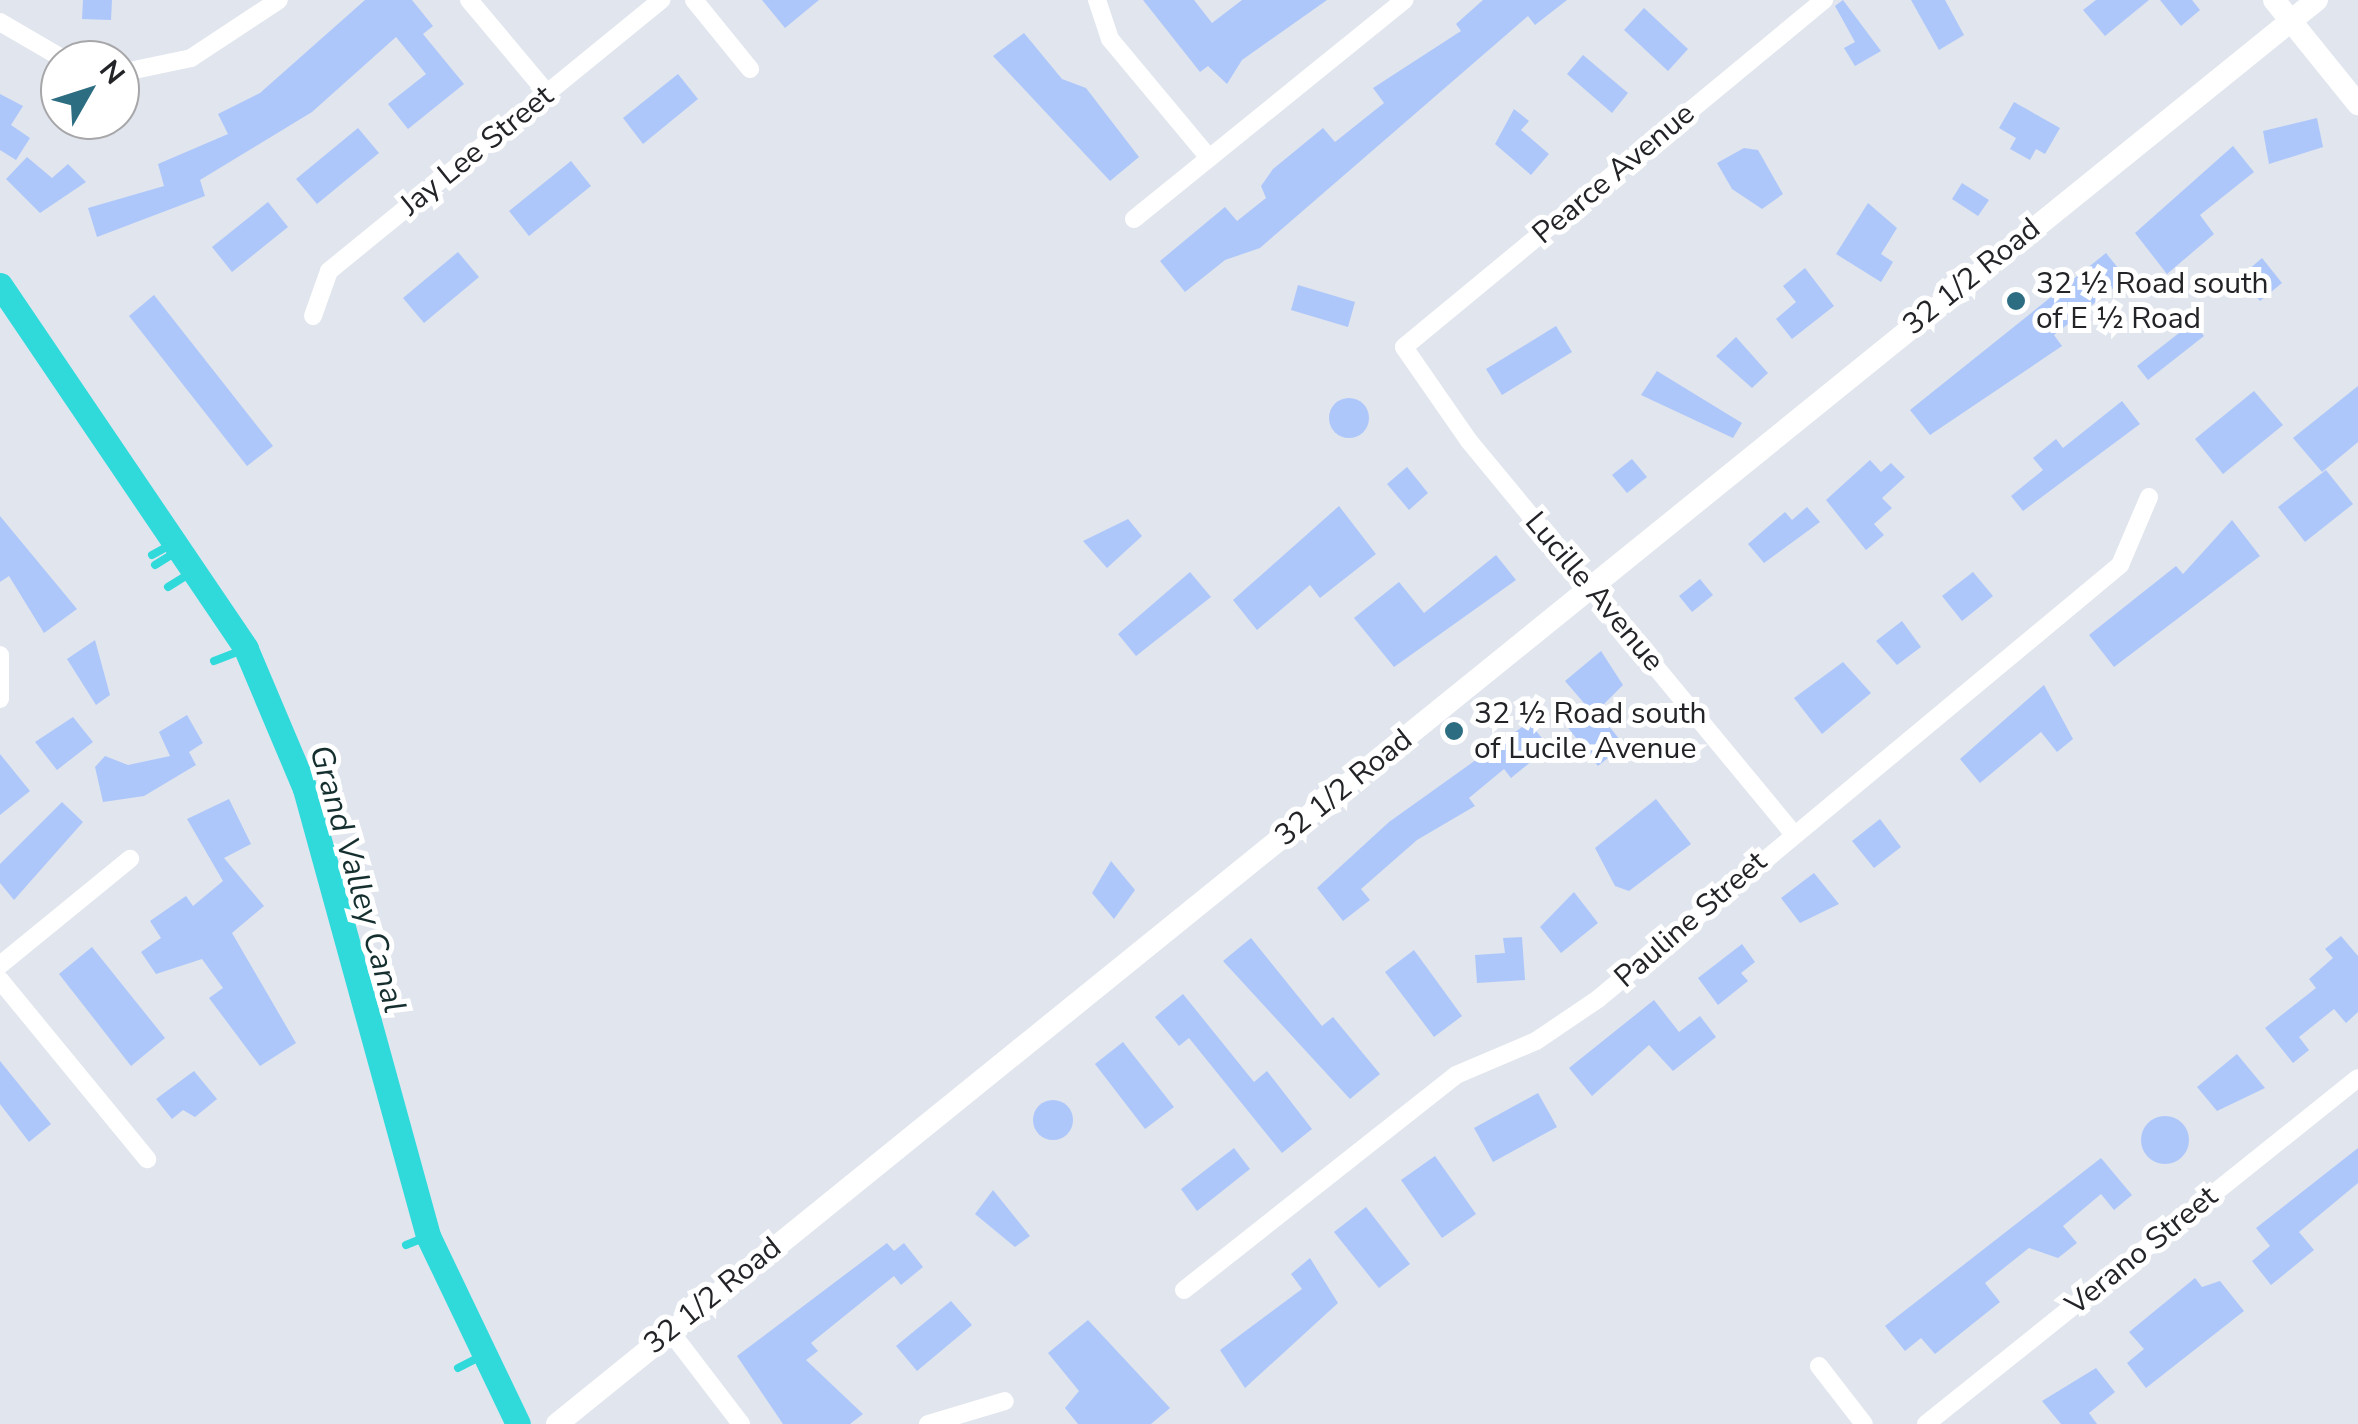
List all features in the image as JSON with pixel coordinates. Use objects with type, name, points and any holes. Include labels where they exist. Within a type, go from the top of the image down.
[{"type":"street","points":[[140,68],[191,58],[279,0]]},
{"type":"street","points":[[469,0],[547,93]]},
{"type":"street","name":"Jay Lee Street","points":[[313,316],[330,270],[661,0]]},
{"type":"street","points":[[694,0],[750,69]]},
{"type":"street","points":[[1097,0],[1110,39],[1209,158]]},
{"type":"street","points":[[1134,219],[1404,0]]},
{"type":"street","name":"Pearce Avenue","points":[[1404,347],[1824,0]]},
{"type":"street","points":[[2274,0],[2358,104]]},
{"type":"street","name":"32 1/2 Road","points":[[557,1424],[2317,0]]},
{"type":"street","points":[[0,22],[40,45]]},
{"type":"street","name":"Lucille Avenue","points":[[1404,347],[1589,586],[1792,832]]},
{"type":"street","name":"Pauline Street","points":[[1184,1290],[1456,1076],[1536,1041],[1598,999],[1792,832],[2120,564],[2149,497]]},
{"type":"street","points":[[0,656],[1,697]]},
{"type":"street","points":[[0,965],[130,859]]},
{"type":"street","points":[[0,980],[146,1159]]},
{"type":"street","name":"Verano Street","points":[[1926,1424],[2358,1078]]},
{"type":"street","points":[[670,1331],[741,1424]]},
{"type":"street","points":[[1818,1366],[1864,1424]]},
{"type":"street","points":[[928,1424],[1005,1401]]},
{"type":"building","points":[[83,0],[112,0],[111,20],[82,19]]},
{"type":"building","points":[[365,0],[412,0],[433,26],[423,34],[464,84],[408,129],[388,104],[426,74],[396,37],[312,112],[200,180],[205,196],[97,237],[88,208],[164,186],[158,164],[228,134],[218,114],[260,93]]},
{"type":"building","points":[[762,0],[819,0],[785,28]]},
{"type":"building","points":[[1143,0],[1194,0],[1212,23],[1242,0],[1327,0],[1242,60],[1227,84],[1208,66],[1200,72]]},
{"type":"building","points":[[1483,0],[1567,0],[1535,25],[1528,16],[1260,248],[1225,260],[1185,292],[1160,261],[1225,207],[1237,221],[1266,198],[1261,186],[1273,169],[1323,128],[1335,142],[1384,103],[1373,88],[1461,31],[1456,24]]},
{"type":"building","points":[[1843,0],[1881,51],[1855,66],[1844,48],[1855,42],[1835,6]]},
{"type":"building","points":[[1911,0],[1945,0],[1964,35],[1939,50]]},
{"type":"building","points":[[2096,0],[2149,0],[2105,36],[2083,10]]},
{"type":"building","points":[[2160,0],[2192,0],[2200,10],[2181,26]]},
{"type":"building","points":[[1644,8],[1688,49],[1668,71],[1624,30]]},
{"type":"building","points":[[1024,33],[1062,79],[1086,88],[1139,157],[1110,181],[993,56]]},
{"type":"building","points":[[1583,55],[1628,93],[1612,113],[1567,74]]},
{"type":"building","points":[[678,74],[698,99],[643,144],[623,118]]},
{"type":"building","points":[[0,94],[23,106],[11,125],[30,138],[16,160],[0,150]]},
{"type":"building","points":[[2014,102],[2060,128],[2045,154],[2036,149],[2030,160],[2010,149],[2016,138],[1999,128]]},
{"type":"building","points":[[1514,109],[1529,121],[1521,130],[1549,154],[1531,175],[1495,144]]},
{"type":"building","points":[[2317,118],[2323,147],[2269,164],[2263,131]]},
{"type":"building","points":[[358,128],[379,153],[317,204],[296,179]]},
{"type":"building","points":[[2233,146],[2254,172],[2200,215],[2214,234],[2167,274],[2135,233]]},
{"type":"building","points":[[1744,148],[1758,150],[1783,194],[1762,209],[1732,189],[1717,163]]},
{"type":"building","points":[[27,157],[52,178],[68,164],[86,182],[40,213],[6,179]]},
{"type":"building","points":[[571,161],[591,186],[529,236],[509,211]]},
{"type":"building","points":[[1962,183],[1989,200],[1978,216],[1952,199]]},
{"type":"building","points":[[268,202],[288,227],[232,272],[212,247]]},
{"type":"building","points":[[1868,203],[1897,228],[1881,254],[1893,262],[1881,282],[1836,254]]},
{"type":"building","points":[[458,252],[479,277],[424,323],[403,298]]},
{"type":"building","points":[[2106,253],[2126,278],[2054,335],[2062,346],[1930,435],[1910,410]]},
{"type":"building","points":[[2262,258],[2282,283],[2260,301],[2240,277]]},
{"type":"building","points":[[1805,268],[1834,306],[1792,339],[1776,319],[1796,302],[1783,286]]},
{"type":"building","points":[[1298,285],[1355,302],[1348,327],[1291,310]]},
{"type":"building","points":[[154,295],[273,446],[247,466],[129,316]]},
{"type":"building","points":[[2193,322],[2204,336],[2148,380],[2137,366]]},
{"type":"building","points":[[1556,326],[1572,352],[1502,395],[1486,369]]},
{"type":"building","points":[[1736,337],[1768,373],[1752,388],[1716,356]]},
{"type":"building","points":[[1657,371],[1742,423],[1733,438],[1641,395]]},
{"type":"building","points":[[2358,386],[2358,442],[2322,472],[2293,438]]},
{"type":"building","points":[[2254,391],[2283,425],[2223,474],[2195,439]]},
{"type":"building","points":[[1349,398],[1363,404],[1369,418],[1363,432],[1349,438],[1335,432],[1329,418],[1335,404]]},
{"type":"building","points":[[2122,401],[2140,424],[2023,511],[2011,496],[2043,470],[2033,458],[2056,439],[2063,448]]},
{"type":"building","points":[[1632,459],[1647,477],[1627,493],[1612,475]]},
{"type":"building","points":[[1870,460],[1881,472],[1891,463],[1905,477],[1882,498],[1892,508],[1874,524],[1884,535],[1866,550],[1826,500]]},
{"type":"building","points":[[1407,467],[1428,493],[1409,510],[1387,484]]},
{"type":"building","points":[[2326,470],[2353,504],[2305,542],[2278,507]]},
{"type":"building","points":[[1339,506],[1376,554],[1320,598],[1310,585],[1257,630],[1233,600]]},
{"type":"building","points":[[1807,507],[1820,522],[1764,563],[1748,544],[1785,512],[1792,520]]},
{"type":"building","points":[[0,516],[77,609],[44,633],[9,576],[0,582]]},
{"type":"building","points":[[1128,519],[1142,536],[1107,568],[1083,541]]},
{"type":"building","points":[[2232,520],[2260,556],[2114,667],[2089,635],[2176,566],[2183,574]]},
{"type":"building","points":[[1496,555],[1516,580],[1394,667],[1354,618],[1399,582],[1424,613]]},
{"type":"building","points":[[1190,572],[1211,597],[1136,656],[1118,634]]},
{"type":"building","points":[[1973,572],[1993,596],[1962,621],[1942,596]]},
{"type":"building","points":[[1700,579],[1713,595],[1692,612],[1679,596]]},
{"type":"building","points":[[1902,621],[1921,647],[1897,665],[1876,641]]},
{"type":"building","points":[[95,640],[110,695],[96,705],[67,659]]},
{"type":"building","points":[[1601,651],[1623,685],[1597,711],[1624,745],[1598,766],[1562,720],[1584,703],[1565,681]]},
{"type":"building","points":[[1843,662],[1871,693],[1822,734],[1794,698]]},
{"type":"building","points":[[2044,685],[2073,739],[2057,752],[2041,732],[1980,783],[1960,759]]},
{"type":"building","points":[[187,715],[203,743],[189,752],[196,765],[144,796],[103,802],[95,767],[105,756],[128,765],[170,756],[159,732]]},
{"type":"building","points":[[73,717],[93,742],[57,770],[35,742]]},
{"type":"building","points":[[1529,722],[1549,747],[1511,778],[1504,769],[1469,798],[1475,806],[1417,840],[1361,889],[1370,900],[1343,921],[1317,888],[1389,822]]},
{"type":"building","points":[[0,754],[30,791],[0,815]]},
{"type":"building","points":[[229,799],[251,844],[224,858],[264,906],[232,933],[296,1043],[260,1066],[209,998],[223,988],[202,959],[156,974],[141,952],[161,938],[150,921],[186,896],[193,906],[223,881],[187,819]]},
{"type":"building","points":[[1656,799],[1691,844],[1629,891],[1615,886],[1595,848]]},
{"type":"building","points":[[62,802],[83,822],[14,900],[0,883],[0,864]]},
{"type":"building","points":[[1880,819],[1901,847],[1874,868],[1852,841]]},
{"type":"building","points":[[1111,861],[1135,890],[1114,919],[1092,893]]},
{"type":"building","points":[[1814,873],[1839,904],[1800,923],[1781,898]]},
{"type":"building","points":[[1574,892],[1598,923],[1561,953],[1540,927]]},
{"type":"building","points":[[2341,936],[2358,956],[2358,1012],[2346,1023],[2334,1009],[2299,1037],[2309,1050],[2293,1063],[2265,1028],[2316,988],[2309,979],[2333,958],[2325,949]]},
{"type":"building","points":[[1522,937],[1525,980],[1477,983],[1475,955],[1505,953],[1503,938]]},
{"type":"building","points":[[1251,938],[1322,1026],[1333,1017],[1380,1074],[1350,1099],[1223,961]]},
{"type":"building","points":[[1742,944],[1755,962],[1741,973],[1748,981],[1718,1005],[1698,978]]},
{"type":"building","points":[[92,947],[165,1038],[131,1066],[59,974]]},
{"type":"building","points":[[1414,950],[1462,1016],[1434,1037],[1385,972]]},
{"type":"building","points":[[1183,994],[1254,1082],[1267,1071],[1312,1129],[1282,1153],[1189,1038],[1179,1046],[1155,1017]]},
{"type":"building","points":[[1654,1000],[1679,1032],[1700,1016],[1716,1037],[1673,1071],[1649,1045],[1592,1096],[1569,1068]]},
{"type":"building","points":[[1123,1042],[1174,1107],[1145,1129],[1095,1064]]},
{"type":"building","points":[[2237,1054],[2265,1088],[2217,1111],[2197,1087]]},
{"type":"building","points":[[0,1061],[51,1124],[29,1142],[0,1104]]},
{"type":"building","points":[[194,1071],[217,1099],[195,1117],[183,1110],[172,1119],[156,1099]]},
{"type":"building","points":[[1538,1093],[1557,1127],[1493,1162],[1474,1128]]},
{"type":"building","points":[[1053,1100],[1067,1106],[1073,1120],[1067,1134],[1053,1140],[1039,1134],[1033,1120],[1039,1106]]},
{"type":"building","points":[[2165,1116],[2182,1123],[2189,1140],[2182,1157],[2165,1164],[2148,1157],[2141,1140],[2148,1123]]},
{"type":"building","points":[[1234,1148],[1250,1169],[1197,1211],[1181,1189]]},
{"type":"building","points":[[2358,1148],[2358,1183],[2299,1232],[2314,1250],[2271,1285],[2252,1261],[2270,1246],[2256,1228]]},
{"type":"building","points":[[1435,1156],[1476,1214],[1442,1238],[1401,1180]]},
{"type":"building","points":[[2101,1158],[2132,1195],[2114,1210],[2101,1194],[2063,1226],[2077,1243],[2058,1258],[2029,1248],[1985,1283],[2000,1302],[1935,1354],[1921,1338],[1905,1351],[1885,1326]]},
{"type":"building","points":[[993,1190],[1030,1236],[1015,1247],[975,1214]]},
{"type":"building","points":[[1366,1207],[1410,1264],[1379,1288],[1334,1232]]},
{"type":"building","points":[[887,1243],[894,1251],[904,1243],[923,1267],[901,1285],[894,1276],[811,1343],[818,1351],[806,1360],[863,1414],[850,1424],[783,1424],[737,1356]]},
{"type":"building","points":[[1310,1258],[1338,1303],[1245,1388],[1220,1350],[1302,1289],[1291,1274]]},
{"type":"building","points":[[2195,1278],[2202,1287],[2220,1281],[2244,1311],[2146,1388],[2127,1363],[2144,1349],[2129,1332]]},
{"type":"building","points":[[951,1301],[972,1325],[917,1371],[896,1346]]},
{"type":"building","points":[[1088,1320],[1170,1408],[1151,1424],[1078,1424],[1065,1408],[1079,1391],[1048,1353]]},
{"type":"building","points":[[2096,1368],[2115,1392],[2089,1413],[2097,1424],[2061,1424],[2042,1401]]},
{"type":"waterway","name":"Grand Valley Canal","points":[[0,285],[246,649],[305,789],[428,1236],[518,1424]]},
{"type":"waterway","points":[[152,555],[175,542]]},
{"type":"waterway","points":[[155,565],[181,549]]},
{"type":"waterway","points":[[168,587],[194,571]]},
{"type":"waterway","points":[[214,661],[246,649]]},
{"type":"waterway","points":[[406,1245],[428,1236]]},
{"type":"waterway","points":[[458,1368],[483,1355]]},
{"type":"place","name":"32 ½ Road south of E ½ Road","points":[[2016,301]]},
{"type":"place","name":"32 ½ Road south of Lucile Avenue","points":[[1454,731]]}]
